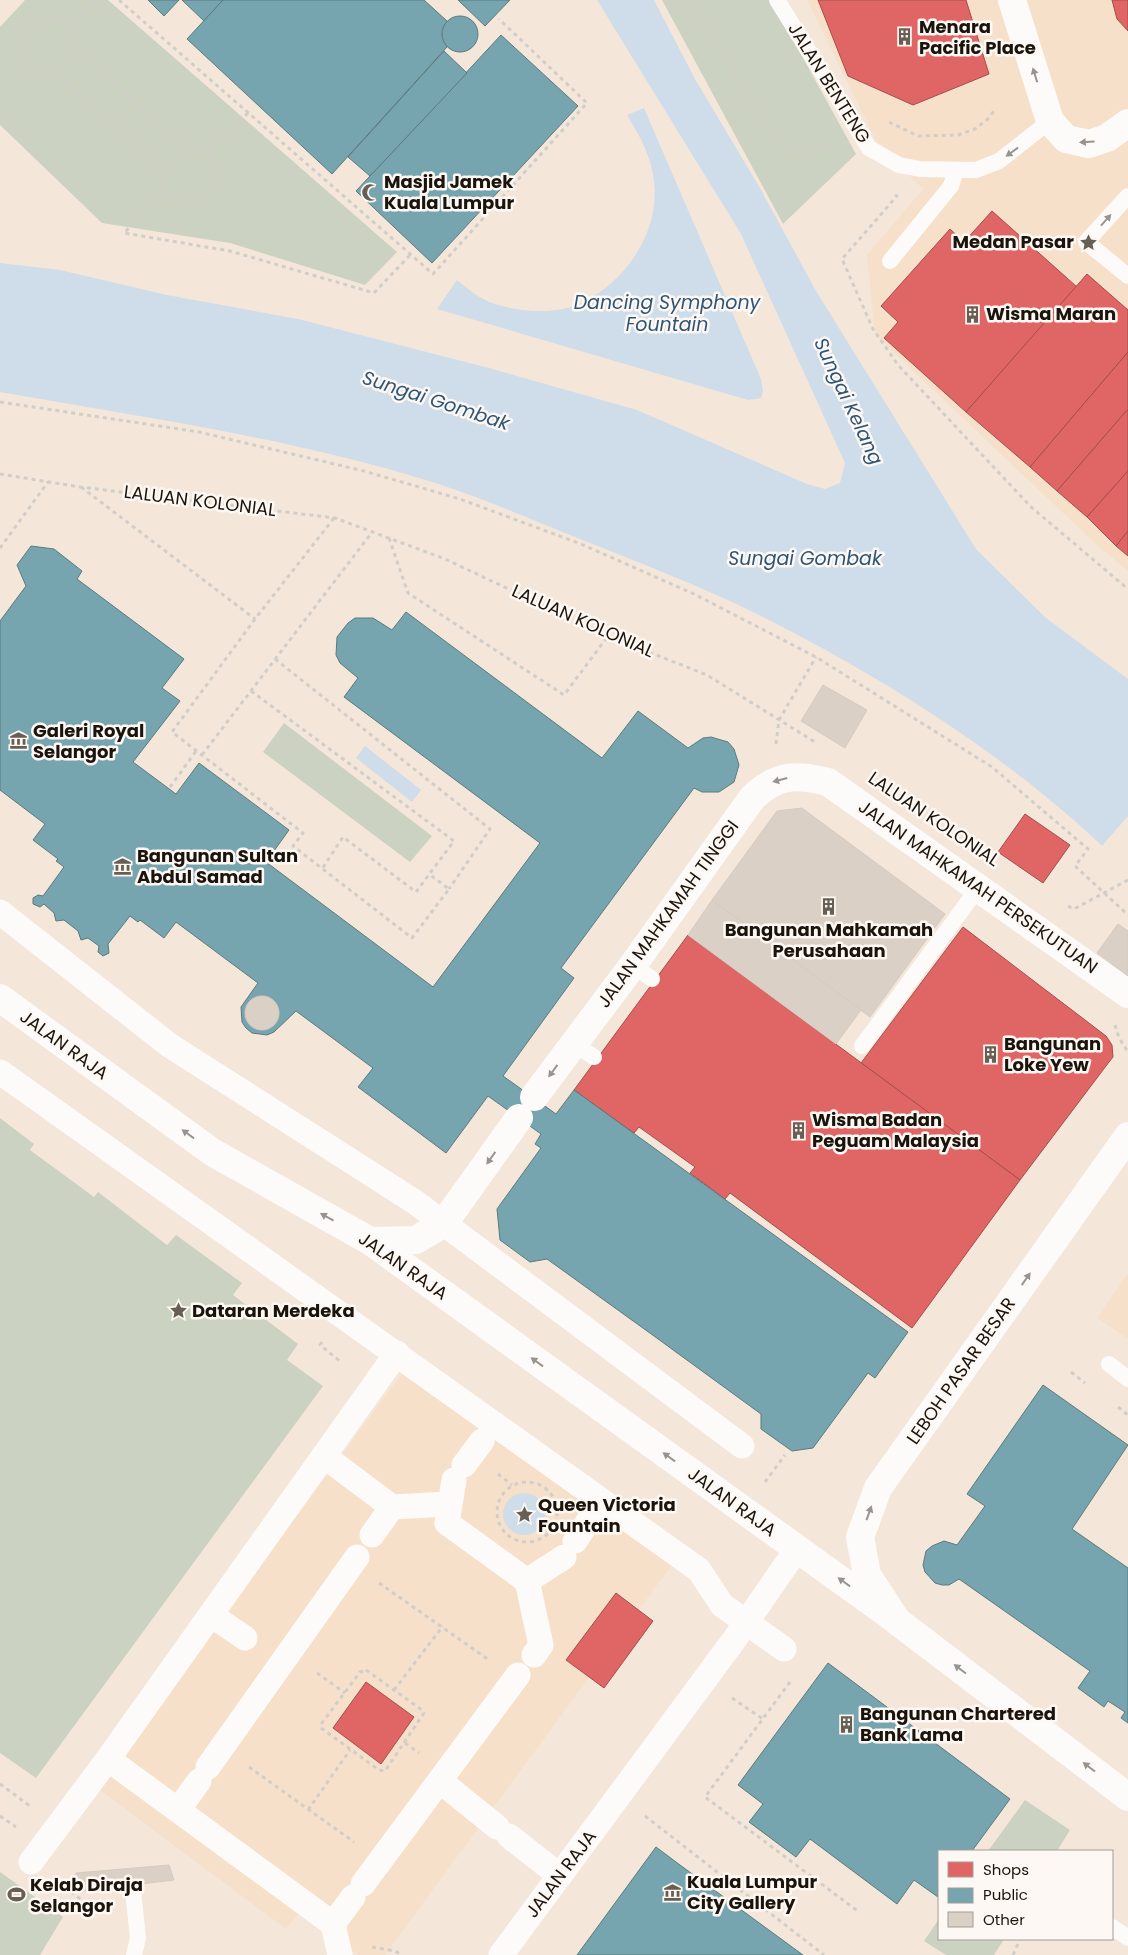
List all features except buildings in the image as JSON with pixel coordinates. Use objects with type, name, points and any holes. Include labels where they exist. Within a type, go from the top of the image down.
[{"type":"street","points":[[1012,0],[1050,121],[1066,139],[1089,144],[1107,138],[1128,123]]},
{"type":"street","name":"JALAN MAHKAMAH TINGGI","points":[[370,1241],[416,1240],[444,1223],[526,1108],[583,1050],[643,972],[753,797],[767,784],[783,778],[803,776],[828,782]]},
{"type":"street","name":"JALAN MAHKAMAH PERSEKUTUAN","points":[[828,782],[1128,994]]},
{"type":"street","points":[[0,912],[169,1045],[415,1202],[742,1446]]},
{"type":"street","name":"JALAN RAJA","points":[[0,998],[212,1152],[370,1241],[898,1621],[1128,1797]]},
{"type":"street","points":[[0,1072],[370,1336],[397,1353],[488,1433],[596,1509],[699,1570],[722,1604],[784,1649]]},
{"type":"street","name":"LEBOH PASAR BESAR","points":[[898,1621],[867,1575],[860,1537],[878,1488],[1128,1136]]},
{"type":"street","points":[[31,1862],[108,1759],[397,1353]]},
{"type":"street","points":[[488,1433],[456,1483],[447,1523],[527,1581],[540,1644],[534,1655]]},
{"type":"street","points":[[324,1456],[392,1507]]},
{"type":"street","points":[[372,1535],[392,1507],[456,1483]]},
{"type":"street","points":[[527,1581],[570,1549],[596,1509]]},
{"type":"street","name":"JALAN RAJA","points":[[501,1955],[747,1622],[797,1548]]},
{"type":"street","points":[[178,1810],[222,1747],[264,1650],[354,1560]]},
{"type":"street","points":[[210,1615],[264,1650]]},
{"type":"street","points":[[333,1924],[516,1677]]},
{"type":"street","points":[[108,1759],[333,1924],[340,1955]]},
{"type":"street","points":[[440,1780],[560,1876]]},
{"type":"lane","name":"JALAN BENTENG","points":[[777,0],[869,148],[899,165],[920,169],[976,170],[999,161],[1050,121]]},
{"type":"lane","points":[[890,261],[951,186],[956,170]]},
{"type":"lane","points":[[1128,196],[1086,242],[1128,276]]},
{"type":"lane","points":[[862,1046],[979,887]]},
{"type":"lane","points":[[1109,1364],[1128,1379]]},
{"type":"lane","points":[[133,1892],[138,1938],[134,1955]]},
{"type":"lane","points":[[1113,1928],[1128,1938]]},
{"type":"path","points":[[70,27],[94,0]]},
{"type":"path","points":[[119,0],[433,274],[587,103],[499,19]]},
{"type":"path","points":[[686,0],[712,38],[770,133],[791,150],[835,147]]},
{"type":"path","points":[[53,18],[70,27],[77,50],[181,145],[195,144],[210,152],[216,162],[218,178],[211,190],[200,198],[185,200],[167,189],[162,178],[162,168],[56,75],[35,72],[18,52],[21,34],[36,20],[53,18]]},
{"type":"path","points":[[882,119],[918,136],[958,135],[975,129],[989,118],[995,109]]},
{"type":"path","points":[[210,152],[248,113]]},
{"type":"path","points":[[167,189],[124,233],[230,251],[374,293],[410,255]]},
{"type":"path","points":[[897,196],[842,259],[874,329],[898,365],[1030,507],[1128,589]]},
{"type":"path","points":[[0,402],[198,432],[364,471],[460,498],[581,544],[685,590],[816,657],[992,767],[1088,849],[1075,866],[1128,915]]},
{"type":"path","name":"LALUAN KOLONIAL","points":[[0,474],[80,487],[335,518],[373,531],[512,589],[608,636],[707,675],[821,746]]},
{"type":"path","points":[[0,548],[48,482]]},
{"type":"path","points":[[80,487],[255,619]]},
{"type":"path","points":[[275,659],[490,829],[449,889],[412,938],[293,846],[302,832],[172,732],[255,619],[335,518]]},
{"type":"path","points":[[202,755],[373,531]]},
{"type":"path","points":[[389,538],[408,593],[564,695],[608,636]]},
{"type":"path","points":[[779,720],[816,657]]},
{"type":"path","points":[[251,691],[454,841],[416,892],[343,837],[322,869]]},
{"type":"path","points":[[170,787],[196,751]]},
{"type":"path","points":[[429,874],[449,889]]},
{"type":"path","points":[[1060,902],[1074,909],[1106,894],[1128,880]]},
{"type":"path","points":[[320,1345],[341,1362]]},
{"type":"path","points":[[523,1481],[544,1486],[552,1494],[556,1504],[558,1515],[554,1527],[546,1536],[534,1542],[522,1542],[510,1537],[502,1528],[497,1516],[497,1504],[503,1493],[512,1485],[523,1481]]},
{"type":"path","points":[[354,1560],[516,1677]]},
{"type":"path","points":[[394,1690],[443,1626]]},
{"type":"path","points":[[366,1670],[394,1690],[422,1710],[424,1714],[405,1743],[383,1771],[322,1730],[321,1725],[360,1672],[366,1670]]},
{"type":"path","points":[[316,1673],[345,1693]]},
{"type":"path","points":[[791,1680],[705,1797],[859,1912]]},
{"type":"path","points":[[405,1743],[412,1748]]},
{"type":"path","points":[[222,1747],[308,1810],[381,1860]]},
{"type":"path","points":[[308,1810],[350,1750]]},
{"type":"path","points":[[619,1796],[824,1955]]},
{"type":"path","points":[[1012,1955],[1020,1940]]},
{"type":"shaded area","points":[[807,0],[1128,0],[1128,571],[1098,546],[875,335],[867,255],[923,189],[877,143]]},
{"type":"shaded area","points":[[1128,1273],[1128,1339],[1097,1318]]},
{"type":"shaded area","points":[[408,1365],[680,1554],[385,1955],[358,1955],[300,1912],[286,1929],[97,1788]]},
{"type":"green space","points":[[25,0],[108,0],[397,252],[365,285],[230,243],[102,223],[0,125],[0,27]]},
{"type":"green space","points":[[662,0],[771,0],[856,154],[783,224]]},
{"type":"green space","points":[[284,723],[432,836],[410,862],[263,752]]},
{"type":"green space","points":[[0,1118],[34,1144],[30,1150],[94,1197],[98,1192],[167,1245],[176,1235],[242,1283],[233,1295],[298,1344],[287,1360],[323,1386],[36,1778],[0,1753]]},
{"type":"green space","points":[[1025,1800],[1070,1830],[1058,1850],[989,1850]]},
{"type":"green space","name":"Kelab Diraja Selangor","points":[[0,1872],[63,1917],[40,1955],[0,1955]]},
{"type":"green space","points":[[938,1920],[938,1940],[1003,1940],[994,1955],[946,1955],[924,1941]]},
{"type":"water","name":"Sungai Gombak","points":[[597,0],[654,0],[695,79],[760,188],[816,291],[976,549],[1046,618],[1128,679],[1128,871],[1046,796],[954,728],[906,697],[808,640],[691,584],[466,493],[376,466],[323,452],[216,430],[0,392],[0,263],[60,270],[167,295],[298,319],[489,368],[637,410],[807,484],[825,489],[840,483],[845,463],[741,234]]},
{"type":"water","name":"Dancing Symphony Fountain","points":[[644,108],[761,379],[763,391],[761,398],[748,400],[437,309],[457,280],[475,294],[490,302],[505,307],[538,311],[571,307],[597,294],[612,282],[637,253],[651,219],[654,200],[653,172],[644,146],[627,115]]},
{"type":"water","points":[[365,746],[421,790],[412,802],[356,758]]},
{"type":"water","name":"Queen Victoria Fountain","points":[[528,1493],[536,1496],[542,1502],[545,1514],[542,1526],[536,1532],[520,1535],[512,1532],[506,1526],[503,1510],[506,1502],[512,1496]]},
{"type":"pier","points":[[1128,816],[1128,873],[1101,847]]},
{"type":"place","name":"Menara Pacific Place","points":[[905,37]]},
{"type":"place","name":"Masjid Jamek Kuala Lumpur","points":[[370,192]]},
{"type":"place","name":"Medan Pasar","points":[[1088,242]]},
{"type":"place","name":"Wisma Maran","points":[[972,314]]},
{"type":"place","name":"Galeri Royal Selangor","points":[[19,741]]},
{"type":"place","name":"Bangunan Sultan Abdul Samad","points":[[123,866]]},
{"type":"place","name":"Bangunan Mahkamah Perusahaan","points":[[829,907]]},
{"type":"place","name":"Bangunan Loke Yew","points":[[990,1054]]},
{"type":"place","name":"Wisma Badan Peguam Malaysia","points":[[798,1130]]},
{"type":"place","name":"Dataran Merdeka","points":[[178,1311]]},
{"type":"place","name":"Queen Victoria Fountain","points":[[524,1515]]},
{"type":"place","name":"Bangunan Chartered Bank Lama","points":[[846,1724]]},
{"type":"place","name":"Kuala Lumpur City Gallery","points":[[673,1892]]},
{"type":"place","name":"Kelab Diraja Selangor","points":[[16,1895]]},
{"type":"water label","name":"Sungai Kelang","points":[[849,401]]}]
